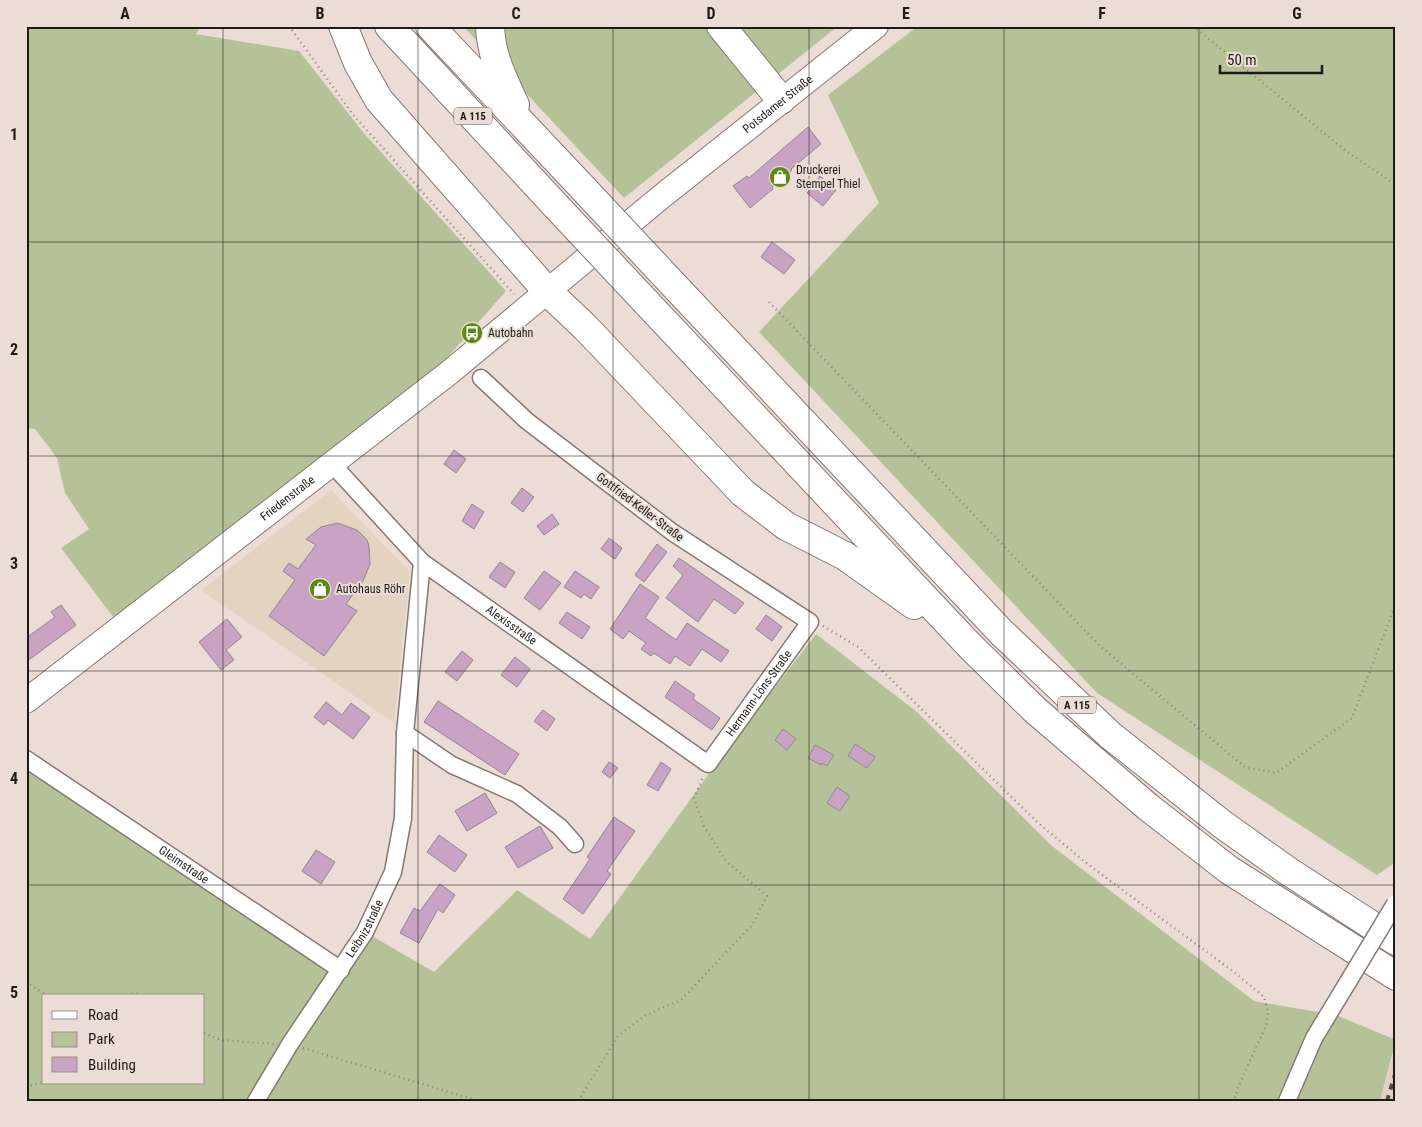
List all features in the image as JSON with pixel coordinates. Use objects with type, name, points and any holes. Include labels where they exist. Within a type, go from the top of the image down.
[{"type":"highway","points":[[343,26],[358,63],[379,100],[547,291],[586,327],[758,506],[786,526],[845,556],[970,646]]},
{"type":"highway","name":"A 115","points":[[389,26],[970,646],[1035,710],[1093,761],[1229,870],[1396,976]]},
{"type":"highway","name":"A 115","points":[[430,26],[988,619],[1097,723],[1166,781],[1288,872],[1396,941]]},
{"type":"highway","points":[[490,26],[490,43],[495,61],[526,127]]},
{"type":"highway","points":[[721,26],[781,100]]},
{"type":"main road","name":"Potsdamer Straße","points":[[547,291],[679,182],[876,26]]},
{"type":"main road","name":"Friedenstraße","points":[[26,701],[333,465],[483,346],[547,291]]},
{"type":"street","name":"Gottfried-Keller-Straße","points":[[481,378],[527,421],[672,532],[810,622]]},
{"type":"street","name":"Alexisstraße","points":[[333,465],[422,562],[708,764]]},
{"type":"street","name":"Leibnizstraße","points":[[256,1101],[290,1044],[365,932],[393,872],[403,818],[404,733],[422,562]]},
{"type":"street","name":"Hermann-Löns-Straße","points":[[708,764],[810,622]]},
{"type":"street","points":[[404,733],[452,764],[517,794],[560,827],[575,844]]},
{"type":"street","name":"Gleimstraße","points":[[26,759],[341,970]]},
{"type":"street","points":[[1286,1101],[1314,1038],[1396,904]]},
{"type":"path","points":[[289,26],[354,116],[514,293],[511,299]]},
{"type":"path","points":[[1193,26],[1346,152],[1396,185]]},
{"type":"path","points":[[770,302],[1100,646],[1245,767],[1276,773],[1352,718],[1396,603]]},
{"type":"path","points":[[810,622],[826,627],[858,647],[1037,822],[1090,866],[1234,972],[1264,997],[1268,1012],[1266,1026],[1238,1087],[1234,1101]]},
{"type":"path","points":[[578,1101],[618,1036],[646,1015],[680,1000],[753,924],[767,896],[726,861],[704,826],[694,798],[708,764]]},
{"type":"path","points":[[26,982],[44,994]]},
{"type":"path","points":[[205,1033],[221,1040],[290,1044],[479,1101]]},
{"type":"path","points":[[26,1087],[42,1083]]},
{"type":"shaded area","points":[[331,490],[410,572],[394,723],[201,590]]},
{"type":"shaded area","points":[[1396,1046],[1396,1101],[1380,1101]]},
{"type":"green space","points":[[26,26],[201,26],[196,34],[299,51],[363,132],[506,291],[423,385],[114,618],[61,548],[89,529],[65,493],[57,458],[35,429],[26,428]]},
{"type":"green space","points":[[463,26],[838,26],[624,198]]},
{"type":"green space","points":[[918,26],[1396,26],[1396,862],[1377,875],[1097,693],[759,332],[879,203],[828,95]]},
{"type":"green space","points":[[816,634],[917,712],[1052,846],[1254,1001],[1336,1015],[1396,1040],[1380,1101],[26,1101],[26,759],[340,970],[365,932],[434,972],[517,890],[590,939],[710,772]]},
{"type":"building","points":[[808,127],[821,144],[791,169],[772,187],[773,189],[750,208],[733,186],[747,176],[749,178]]},
{"type":"building","points":[[820,176],[836,190],[823,206],[807,193]]},
{"type":"building","points":[[772,242],[795,260],[784,274],[761,257]]},
{"type":"building","points":[[454,450],[466,459],[456,473],[444,464]]},
{"type":"building","points":[[522,488],[534,497],[523,512],[511,503]]},
{"type":"building","points":[[472,504],[484,512],[474,529],[462,521]]},
{"type":"building","points":[[552,514],[559,524],[544,535],[537,526]]},
{"type":"building","points":[[337,523],[357,530],[367,540],[370,564],[363,581],[346,604],[357,611],[324,656],[269,616],[295,580],[283,571],[289,563],[298,569],[316,545],[306,539],[321,527]]},
{"type":"building","points":[[609,538],[622,548],[615,559],[601,549]]},
{"type":"building","points":[[657,544],[667,552],[644,582],[635,575]]},
{"type":"building","points":[[679,558],[744,603],[735,614],[714,599],[698,622],[666,598],[683,575],[673,566]]},
{"type":"building","points":[[500,562],[515,572],[505,588],[489,577]]},
{"type":"building","points":[[544,571],[561,583],[540,610],[524,598]]},
{"type":"building","points":[[575,571],[599,587],[591,599],[584,594],[581,598],[564,587]]},
{"type":"building","points":[[640,584],[659,597],[645,618],[676,640],[687,623],[729,651],[721,662],[702,649],[690,666],[675,656],[670,664],[654,653],[651,656],[641,649],[646,643],[629,631],[623,639],[610,629]]},
{"type":"building","points":[[61,605],[76,625],[26,662],[26,638],[55,617],[51,612]]},
{"type":"building","points":[[567,612],[590,627],[582,639],[559,623]]},
{"type":"building","points":[[766,615],[782,627],[772,641],[756,629]]},
{"type":"building","points":[[227,619],[242,637],[226,650],[234,660],[221,670],[199,642]]},
{"type":"building","points":[[462,651],[473,660],[457,681],[445,672]]},
{"type":"building","points":[[515,657],[530,669],[517,687],[501,675]]},
{"type":"building","points":[[675,681],[695,695],[693,699],[720,718],[712,730],[665,697]]},
{"type":"building","points":[[438,701],[519,754],[505,775],[424,722]]},
{"type":"building","points":[[326,702],[342,715],[351,703],[370,717],[353,739],[328,720],[324,725],[314,717]]},
{"type":"building","points":[[543,710],[555,719],[547,731],[534,721]]},
{"type":"building","points":[[783,729],[796,739],[787,750],[775,740]]},
{"type":"building","points":[[855,744],[875,757],[867,768],[848,756]]},
{"type":"building","points":[[815,745],[834,755],[827,766],[808,758]]},
{"type":"building","points":[[609,762],[618,768],[610,778],[602,772]]},
{"type":"building","points":[[661,762],[671,769],[658,791],[647,785]]},
{"type":"building","points":[[837,787],[850,796],[840,811],[827,803]]},
{"type":"building","points":[[485,793],[497,813],[467,831],[455,811]]},
{"type":"building","points":[[614,817],[635,831],[607,871],[611,874],[583,914],[563,899],[590,859],[587,857]]},
{"type":"building","points":[[540,826],[553,848],[518,868],[505,847]]},
{"type":"building","points":[[439,835],[467,855],[455,872],[427,852]]},
{"type":"building","points":[[316,850],[335,862],[321,884],[302,871]]},
{"type":"building","points":[[440,884],[455,895],[443,913],[438,909],[419,943],[400,933],[414,908],[420,911]]},
{"type":"railway","points":[[1387,1101],[1396,1071]]},
{"type":"place","name":"Druckerei Stempel Thiel","points":[[780,177]]},
{"type":"place","name":"Autobahn","points":[[472,333]]},
{"type":"place","name":"Autohaus Röhr","points":[[320,589]]}]
